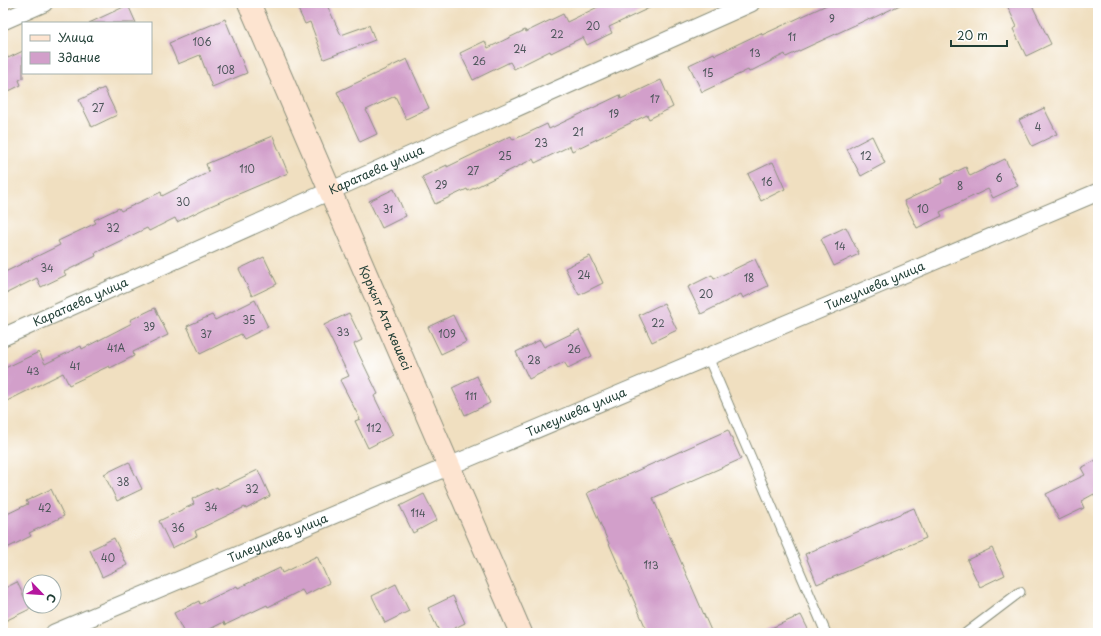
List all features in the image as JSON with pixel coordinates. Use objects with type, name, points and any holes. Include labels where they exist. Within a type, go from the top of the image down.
[{"type":"main road","name":"Қорқыт Ата көшесі","points":[[249,3],[521,633]]},
{"type":"street","points":[[3,21],[44,3]]},
{"type":"street","name":"Каратаева улица","points":[[3,338],[751,3]]},
{"type":"street","name":"Тилеулиева улица","points":[[54,633],[1098,192]]},
{"type":"lane","points":[[708,357],[826,633]]},
{"type":"lane","points":[[966,633],[1020,592]]},
{"type":"building","points":[[295,3],[326,3],[341,35],[369,25],[375,40],[324,59],[310,22],[305,24]]},
{"type":"building","points":[[606,3],[660,3],[609,27],[612,33],[587,45],[583,37],[514,69],[510,62],[473,80],[460,53],[485,41],[488,48],[563,14],[567,22]]},
{"type":"building","points":[[831,3],[904,3],[786,57],[785,54],[749,72],[748,70],[702,92],[689,65],[714,53],[715,55],[761,33],[762,35]]},
{"type":"building","points":[[1006,3],[1031,3],[1051,44],[1026,56],[1013,29],[1017,27]]},
{"type":"building","points":[[128,5],[136,22],[91,22]]},
{"type":"building","points":[[225,19],[247,73],[212,87],[200,55],[178,64],[169,43]]},
{"type":"building","points":[[3,47],[8,58],[22,51],[23,78],[19,80],[21,85],[3,94]]},
{"type":"building","points":[[407,59],[429,108],[406,119],[395,96],[366,110],[377,134],[360,142],[337,92]]},
{"type":"building","points":[[661,80],[673,107],[649,119],[647,115],[572,151],[570,146],[535,163],[533,159],[468,191],[467,189],[435,204],[422,177],[447,165],[447,167],[511,136],[513,140],[547,124],[549,129],[620,95],[621,99]]},
{"type":"building","points":[[104,88],[117,115],[92,127],[79,100]]},
{"type":"building","points":[[1044,108],[1057,134],[1032,146],[1019,120]]},
{"type":"building","points":[[273,136],[288,173],[208,207],[177,222],[175,218],[149,231],[147,228],[95,253],[96,256],[64,272],[66,275],[41,287],[37,278],[3,295],[3,273],[60,245],[58,241],[96,223],[94,220],[119,208],[121,211],[161,192],[162,196],[209,172],[206,164]]},
{"type":"building","points":[[872,136],[885,163],[861,176],[847,149]]},
{"type":"building","points":[[1005,159],[1018,186],[993,198],[988,189],[940,212],[942,216],[917,228],[904,201],[942,183],[941,179],[966,167],[970,176]]},
{"type":"building","points":[[773,162],[785,189],[761,201],[748,174]]},
{"type":"building","points":[[394,189],[406,216],[382,228],[369,201]]},
{"type":"building","points":[[846,227],[859,254],[834,266],[821,239]]},
{"type":"building","points":[[590,256],[603,283],[579,295],[565,268]]},
{"type":"building","points":[[264,257],[277,284],[252,296],[239,269]]},
{"type":"building","points":[[755,259],[768,286],[743,298],[741,294],[701,314],[688,287],[712,275],[714,279]]},
{"type":"building","points":[[255,300],[268,327],[244,339],[241,334],[200,354],[187,326],[212,315],[215,320]]},
{"type":"building","points":[[664,303],[677,330],[652,342],[639,315]]},
{"type":"building","points":[[155,308],[168,335],[133,352],[134,356],[69,385],[63,373],[3,403],[3,369],[39,352],[45,364],[81,346],[82,349],[132,323],[130,320]]},
{"type":"building","points":[[349,313],[362,340],[354,344],[378,394],[374,396],[393,435],[368,448],[355,421],[360,419],[340,380],[349,376],[324,325]]},
{"type":"building","points":[[453,315],[466,342],[441,354],[428,327]]},
{"type":"building","points":[[579,330],[592,356],[568,368],[564,362],[529,379],[516,352],[540,340],[544,347]]},
{"type":"building","points":[[477,376],[490,403],[465,415],[452,388]]},
{"type":"building","points":[[728,430],[741,459],[653,498],[712,633],[648,633],[587,493]]},
{"type":"building","points":[[1098,459],[1098,503],[1094,494],[1081,501],[1084,508],[1059,520],[1046,494],[1085,475],[1081,468]]},
{"type":"building","points":[[129,462],[142,489],[117,501],[104,474]]},
{"type":"building","points":[[258,470],[270,496],[246,509],[245,507],[195,531],[197,536],[172,548],[159,521],[194,504],[192,499],[217,487],[218,489]]},
{"type":"building","points":[[51,489],[64,516],[29,533],[31,536],[3,550],[3,516],[28,504],[26,501]]},
{"type":"building","points":[[424,494],[437,520],[413,533],[400,506]]},
{"type":"building","points":[[914,508],[926,538],[817,584],[805,554]]},
{"type":"building","points":[[114,538],[127,565],[102,577],[90,550]]},
{"type":"building","points":[[992,548],[1005,575],[980,587],[967,560]]},
{"type":"building","points":[[317,556],[329,583],[305,595],[302,590],[268,607],[267,605],[225,625],[224,622],[202,633],[184,633],[174,613],[199,601],[200,604],[237,586],[238,588],[280,568],[282,573]]},
{"type":"building","points":[[17,582],[22,592],[22,613],[3,622],[3,589]]},
{"type":"building","points":[[396,584],[409,611],[385,623],[372,596]]},
{"type":"building","points":[[453,596],[465,623],[445,633],[440,633],[428,608]]},
{"type":"building","points":[[801,615],[810,633],[760,633]]}]
